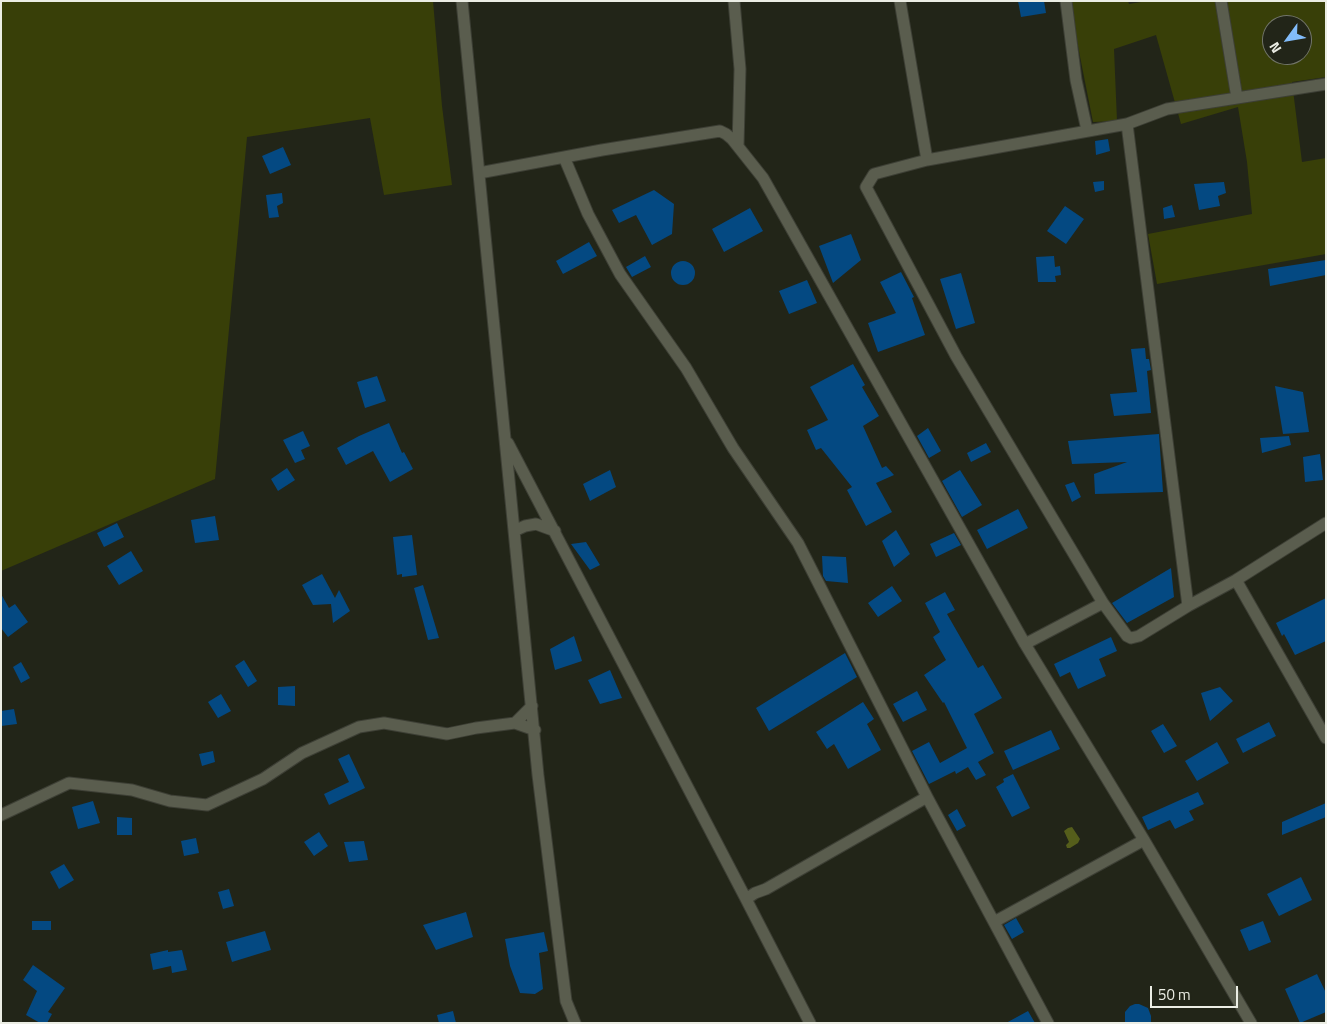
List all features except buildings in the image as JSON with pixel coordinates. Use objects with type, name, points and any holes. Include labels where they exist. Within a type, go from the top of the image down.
[{"type":"street","points":[[462,1],[538,775],[566,1001],[575,1023]]},
{"type":"street","points":[[734,1],[740,69],[738,146]]},
{"type":"street","points":[[900,1],[928,160]]},
{"type":"street","points":[[1066,1],[1076,80],[1087,130]]},
{"type":"street","points":[[1221,1],[1237,98]]},
{"type":"street","points":[[1326,84],[1167,109],[1127,124],[928,160],[874,174],[866,187],[956,356],[1103,603],[1127,636],[1131,638],[1139,636],[1236,580],[1326,523]]},
{"type":"street","points":[[1127,124],[1188,606]]},
{"type":"street","points":[[479,173],[720,131],[726,134],[738,146],[764,178],[1025,644],[1144,840],[1251,1023]]},
{"type":"street","points":[[564,157],[588,214],[620,274],[686,368],[733,448],[798,543],[927,797],[1048,1023]]},
{"type":"street","points":[[504,437],[555,531],[810,1023]]},
{"type":"street","points":[[514,531],[536,524],[555,531]]},
{"type":"street","points":[[1236,580],[1326,738]]},
{"type":"street","points":[[1025,644],[1103,603]]},
{"type":"street","points":[[515,723],[532,706]]},
{"type":"street","points":[[1,815],[69,783],[132,790],[170,801],[208,805],[263,778],[302,753],[359,727],[384,723],[447,734],[515,723],[534,730]]},
{"type":"street","points":[[746,899],[927,797]]},
{"type":"street","points":[[994,922],[1144,840]]},
{"type":"shaded area","points":[[1,1],[433,1],[442,106],[452,185],[384,195],[370,118],[247,137],[215,479],[1,571]]},
{"type":"shaded area","points":[[1069,1],[1128,1],[1129,4],[1147,1],[1326,1],[1326,77],[1292,82],[1302,162],[1326,158],[1326,254],[1157,284],[1148,234],[1252,214],[1247,162],[1238,107],[1181,124],[1156,35],[1114,49],[1117,121],[1093,122]]},
{"type":"shaded area","points":[[1072,827],[1080,839],[1078,843],[1067,848],[1066,845],[1069,842],[1064,831]]}]
